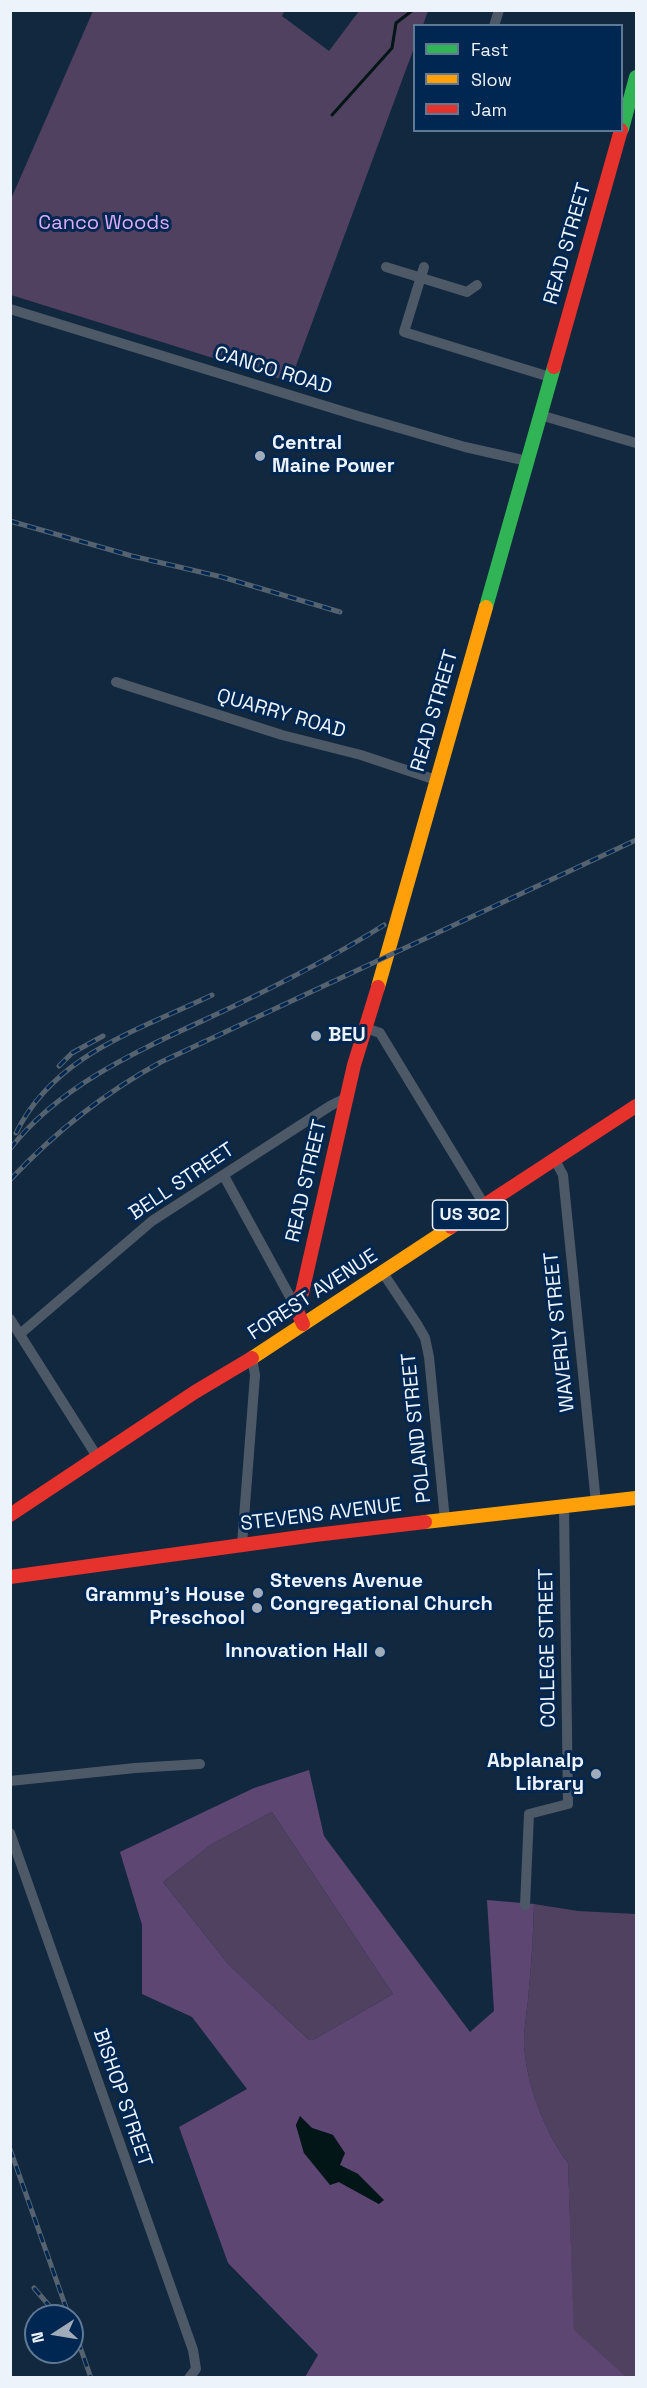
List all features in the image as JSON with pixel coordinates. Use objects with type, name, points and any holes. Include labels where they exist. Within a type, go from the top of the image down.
[{"type":"main road","name":"READ STREET","points":[[623,123],[636,76]]},
{"type":"main road","name":"READ STREET","points":[[294,1304],[302,1293],[346,1098],[620,132]]},
{"type":"main road","name":"FOREST AVENUE","points":[[10,1515],[636,1106]]},
{"type":"main road","points":[[294,1304],[303,1324]]},
{"type":"main road","name":"STEVENS AVENUE","points":[[10,1577],[243,1544],[636,1498]]},
{"type":"street","points":[[386,267],[467,292],[477,285]]},
{"type":"street","points":[[424,267],[404,332],[550,377]]},
{"type":"street","name":"CANCO ROAD","points":[[10,309],[369,419],[465,447],[527,461]]},
{"type":"street","points":[[540,415],[636,443]]},
{"type":"street","name":"QUARRY ROAD","points":[[116,682],[208,713],[361,755],[436,780]]},
{"type":"street","points":[[366,1028],[380,1033],[485,1206]]},
{"type":"street","name":"BELL STREET","points":[[20,1334],[152,1221],[330,1106],[346,1098]]},
{"type":"street","name":"WAVERLY STREET","points":[[555,1160],[563,1174],[596,1503]]},
{"type":"street","points":[[224,1176],[294,1304]]},
{"type":"street","name":"POLAND STREET","points":[[383,1273],[424,1338],[429,1358],[445,1520]]},
{"type":"street","points":[[10,1319],[98,1458]]},
{"type":"street","points":[[243,1544],[255,1375],[252,1358]]},
{"type":"street","name":"COLLEGE STREET","points":[[525,1905],[530,1814],[568,1804],[564,1507]]},
{"type":"street","points":[[10,1781],[135,1768],[200,1764]]},
{"type":"street","name":"BISHOP STREET","points":[[10,1833],[193,2350],[196,2369],[191,2377]]},
{"type":"green space","name":"Canco Woods","points":[[93,11],[284,12],[282,16],[329,51],[359,11],[428,11],[423,24],[413,24],[413,51],[290,382],[11,295],[11,199]]},
{"type":"green space","points":[[272,1812],[393,1994],[313,2040],[309,2040],[228,1964],[163,1882],[212,1844]]},
{"type":"green space","points":[[534,1904],[578,1911],[636,1914],[636,2377],[575,2377],[568,2163],[544,2122],[532,2090],[525,2058],[524,2036]]},
{"type":"shaded area","points":[[309,1770],[324,1836],[470,2032],[494,2011],[487,1900],[534,1904],[524,2036],[525,2058],[532,2090],[544,2122],[568,2163],[574,2330],[626,2377],[305,2377],[318,2355],[228,2263],[179,2127],[247,2089],[192,2017],[142,1994],[142,1925],[120,1852],[254,1788]],"holes":[[[272,1812],[393,1994],[313,2040],[309,2040],[228,1964],[163,1882],[212,1844]],[[300,2117],[312,2128],[333,2135],[339,2165],[358,2174],[379,2204],[339,2182],[304,2153],[296,2125]]]},
{"type":"shaded area","points":[[300,2116],[312,2128],[333,2135],[345,2153],[340,2165],[358,2174],[384,2200],[379,2204],[339,2182],[330,2185],[304,2153],[296,2125]]},
{"type":"waterway","points":[[332,115],[392,48],[396,23],[413,10]]},
{"type":"railway","points":[[10,521],[132,556],[222,577],[340,612]]},
{"type":"railway","points":[[10,1180],[45,1146],[100,1100],[161,1062],[636,840]]},
{"type":"railway","points":[[10,1149],[56,1102],[83,1083],[142,1050],[290,978],[384,925]]},
{"type":"railway","points":[[16,1133],[33,1106],[53,1083],[75,1064],[127,1034],[212,995]]},
{"type":"railway","points":[[59,1066],[72,1053],[103,1036]]},
{"type":"railway","points":[[10,2149],[65,2304]]},
{"type":"railway","points":[[34,2288],[48,2304]]},
{"type":"railway","points":[[84,2358],[91,2378]]},
{"type":"traffic: fast","points":[[623,125],[636,77]]},
{"type":"traffic: fast","points":[[486,607],[554,367]]},
{"type":"traffic: slow","points":[[378,987],[486,607]]},
{"type":"traffic: slow","points":[[252,1358],[451,1227]]},
{"type":"traffic: slow","points":[[425,1522],[636,1498]]},
{"type":"traffic: jam","points":[[554,367],[620,132]]},
{"type":"traffic: jam","points":[[303,1324],[294,1304],[302,1293],[354,1065],[378,987]]},
{"type":"traffic: jam","points":[[451,1227],[636,1106]]},
{"type":"traffic: jam","points":[[10,1515],[195,1392],[252,1358]]},
{"type":"traffic: jam","points":[[10,1577],[425,1522]]},
{"type":"place","name":"Central Maine Power","points":[[260,456]]},
{"type":"place","name":"BEU","points":[[316,1036]]},
{"type":"place","name":"Stevens Avenue Congregational Church","points":[[258,1593]]},
{"type":"place","name":"Grammy's House Preschool","points":[[257,1608]]},
{"type":"place","name":"Innovation Hall","points":[[380,1652]]},
{"type":"place","name":"Abplanalp Library","points":[[596,1774]]}]
